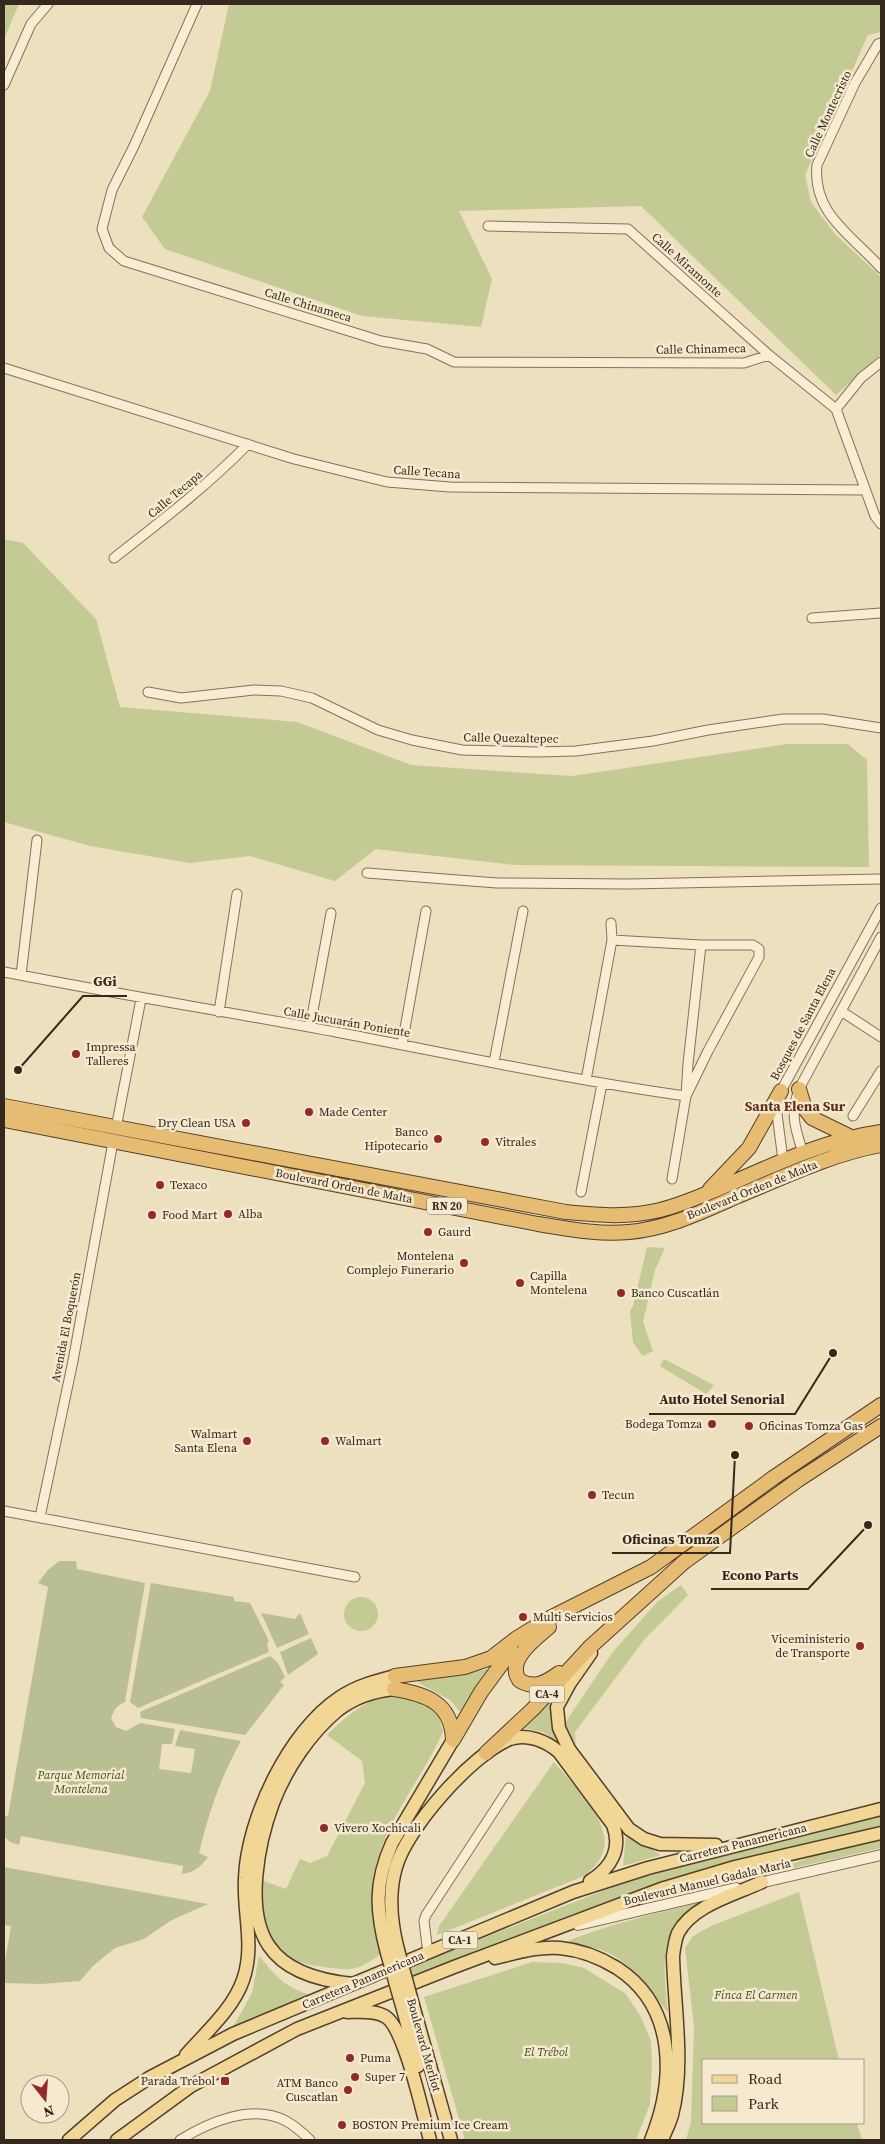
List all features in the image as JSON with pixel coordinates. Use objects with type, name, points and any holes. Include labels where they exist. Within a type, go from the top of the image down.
[{"type":"highway","points":[[799,1089],[806,1109],[812,1118],[853,1138]]},
{"type":"highway","points":[[704,1195],[749,1148],[781,1091]]},
{"type":"highway","name":"Boulevard Orden de Malta","points":[[4,1106],[574,1213],[614,1216],[635,1215],[661,1210],[704,1195],[783,1160],[853,1138],[881,1132]]},
{"type":"highway","name":"Boulevard Orden de Malta","points":[[4,1120],[538,1224],[601,1233],[650,1229],[717,1206],[824,1161],[881,1146]]},
{"type":"highway","points":[[395,1682],[480,1663],[500,1653],[517,1638],[548,1620],[651,1567],[773,1478],[881,1405]]},
{"type":"highway","name":"CA-4","points":[[486,1753],[533,1709],[590,1647],[658,1583],[692,1556],[798,1480],[881,1426]]},
{"type":"highway","points":[[584,1601],[551,1625],[527,1648],[516,1663],[516,1675],[524,1683],[538,1684],[546,1682],[590,1647]]},
{"type":"highway","points":[[453,1740],[503,1660],[523,1639],[548,1620]]},
{"type":"highway","points":[[395,1682],[441,1706],[451,1723],[453,1740]]},
{"type":"main road","points":[[606,1633],[559,1700],[557,1716],[559,1728],[569,1749],[629,1829],[644,1839],[660,1844],[736,1845]]},
{"type":"main road","points":[[356,1984],[323,1979],[302,1972],[285,1963],[276,1955],[263,1936],[252,1911],[245,1878],[252,1835],[259,1812],[272,1782],[301,1736],[324,1710],[339,1698],[374,1686],[395,1682]]},
{"type":"main road","points":[[486,1753],[511,1739],[526,1737],[551,1745],[559,1752],[613,1825],[617,1835],[616,1846],[609,1866],[599,1876],[573,1892]]},
{"type":"main road","points":[[393,1952],[378,1910],[379,1882],[384,1861],[392,1843],[453,1740]]},
{"type":"main road","name":"CA-4","points":[[393,1952],[391,1906],[396,1867],[403,1848],[426,1812],[486,1753]]},
{"type":"main road","name":"Carretera Panamericana","points":[[69,2140],[115,2100],[182,2060],[233,2034],[573,1892],[648,1868],[881,1809]]},
{"type":"main road","name":"Carretera Panamericana","points":[[117,2140],[191,2086],[282,2036],[454,1967],[662,1889],[735,1867],[879,1834]]},
{"type":"main road","points":[[662,2140],[672,2115],[676,2089],[677,2056],[673,1956],[675,1942],[684,1926],[694,1914],[762,1882]]},
{"type":"main road","points":[[182,2060],[229,2006],[237,1993],[246,1968],[252,1911]]},
{"type":"main road","points":[[454,1967],[534,1950],[558,1948],[580,1951],[603,1959],[623,1972],[640,1987],[652,2004],[665,2039],[666,2086],[661,2116],[651,2140]]},
{"type":"main road","name":"Boulevard Merliot","points":[[393,1952],[411,2018],[451,2140]]},
{"type":"main road","points":[[342,2012],[376,2013],[385,2016],[393,2023],[403,2045],[430,2140]]},
{"type":"main road","name":"Boulevard Merliot","points":[[411,2018],[437,2140]]},
{"type":"street","points":[[4,85],[32,24],[48,4]]},
{"type":"street","name":"Calle Chinameca","points":[[197,4],[142,128],[112,190],[102,229],[109,248],[124,261],[381,341],[427,349],[454,362],[744,363],[769,355]]},
{"type":"street","name":"Calle Montecristo","points":[[881,43],[878,44],[855,83],[818,165],[816,180],[819,195],[827,212],[881,268]]},
{"type":"street","name":"Calle Miramonte","points":[[488,226],[628,229],[769,355],[836,409]]},
{"type":"street","points":[[881,362],[861,378],[836,409],[875,516],[881,524]]},
{"type":"street","name":"Calle Tecana","points":[[4,368],[294,459],[387,482],[450,487],[866,490]]},
{"type":"street","name":"Calle Tecapa","points":[[114,558],[225,468],[248,444]]},
{"type":"street","points":[[812,618],[881,613]]},
{"type":"street","name":"Calle Quezaltepec","points":[[148,692],[181,698],[254,690],[281,691],[312,698],[378,730],[412,740],[462,750],[576,751],[653,741],[708,730],[783,719],[823,719],[881,728]]},
{"type":"street","points":[[21,975],[37,840]]},
{"type":"street","points":[[367,873],[468,882],[506,883],[613,884],[881,879]]},
{"type":"street","points":[[219,1012],[238,894]]},
{"type":"street","name":"Bosques de Santa Elena","points":[[783,1160],[777,1114],[781,1091],[881,908]]},
{"type":"street","points":[[402,1045],[426,911]]},
{"type":"street","points":[[494,1062],[523,911]]},
{"type":"street","points":[[310,1027],[331,913]]},
{"type":"street","points":[[586,1080],[612,940],[611,923]]},
{"type":"street","points":[[803,1153],[796,1131],[793,1111],[799,1089],[881,937]]},
{"type":"street","points":[[612,940],[701,945],[753,945],[759,948],[760,953],[686,1096]]},
{"type":"street","points":[[672,1179],[686,1096],[701,945]]},
{"type":"street","name":"Calle Jucuarán Poniente","points":[[4,972],[141,999],[310,1027],[602,1084],[686,1096]]},
{"type":"street","points":[[116,1128],[141,999]]},
{"type":"street","points":[[841,1011],[881,1037]]},
{"type":"street","points":[[853,1116],[881,1071]]},
{"type":"street","points":[[581,1192],[602,1084]]},
{"type":"street","name":"Avenida El Boquerón","points":[[40,1517],[73,1361],[113,1142]]},
{"type":"street","points":[[4,1511],[355,1577]]},
{"type":"street","points":[[428,1953],[426,1916],[509,1788]]},
{"type":"street","name":"Boulevard Manuel Gadala María","points":[[538,1935],[881,1855]]},
{"type":"street","points":[[180,2140],[206,2126],[223,2120],[251,2114],[265,2114],[286,2121],[310,2140]]},
{"type":"green space","points":[[4,4],[19,4],[4,39]]},
{"type":"green space","points":[[229,4],[881,4],[881,32],[868,35],[805,175],[811,202],[835,234],[881,277],[881,354],[836,395],[641,206],[459,211],[492,279],[481,327],[362,316],[165,249],[142,217],[210,91]]},
{"type":"green space","points":[[4,539],[23,543],[96,619],[120,707],[297,722],[411,765],[572,776],[788,744],[848,744],[867,760],[869,867],[515,865],[376,849],[335,881],[250,856],[190,863],[90,846],[4,822]]},
{"type":"green space","points":[[647,1247],[665,1248],[655,1270],[643,1322],[653,1351],[643,1356],[633,1343],[630,1311],[633,1306]]},
{"type":"green space","points":[[664,1359],[714,1385],[706,1394],[660,1366]]},
{"type":"green space","name":"Parque Memorial Montelena","points":[[59,1561],[76,1561],[77,1569],[145,1583],[125,1702],[116,1708],[111,1718],[116,1727],[126,1731],[140,1723],[175,1729],[172,1744],[162,1744],[159,1769],[191,1773],[195,1749],[175,1746],[180,1730],[241,1741],[221,1782],[207,1824],[199,1853],[208,1857],[200,1866],[190,1872],[182,1874],[183,1866],[21,1836],[19,1845],[10,1842],[4,1836],[4,1816],[8,1816],[48,1587],[38,1583],[48,1570]]},
{"type":"green space","points":[[151,1583],[234,1597],[234,1601],[250,1603],[269,1641],[267,1643],[269,1652],[138,1708],[130,1702]]},
{"type":"green space","points":[[681,1585],[688,1595],[644,1640],[575,1732],[576,1753],[565,1723],[612,1653],[657,1602]]},
{"type":"green space","points":[[361,1597],[373,1602],[378,1614],[373,1626],[361,1631],[349,1626],[344,1614],[349,1602]]},
{"type":"green space","points":[[261,1613],[295,1619],[300,1613],[309,1634],[277,1648]]},
{"type":"green space","points":[[311,1638],[318,1654],[288,1675],[280,1652]]},
{"type":"green space","points":[[270,1656],[278,1663],[285,1677],[280,1682],[284,1685],[245,1735],[141,1718],[140,1712]]},
{"type":"green space","points":[[489,1669],[461,1713],[450,1700],[417,1682],[433,1675],[460,1674]]},
{"type":"green space","points":[[396,1695],[408,1697],[438,1713],[443,1732],[389,1830],[380,1850],[374,1871],[372,1908],[381,1954],[360,1967],[349,1969],[305,1964],[291,1958],[280,1950],[272,1940],[263,1913],[261,1880],[286,1889],[300,1859],[310,1863],[327,1856],[365,1783],[362,1761],[327,1735],[358,1709],[376,1699]]},
{"type":"green space","points":[[550,1701],[552,1724],[561,1744],[543,1732],[522,1728]]},
{"type":"green space","points":[[554,1762],[580,1792],[597,1816],[605,1841],[602,1856],[598,1862],[584,1876],[437,1935],[439,1926]]},
{"type":"green space","points":[[881,1816],[881,1825],[650,1886],[410,1978],[407,1968],[605,1890],[653,1874]]},
{"type":"green space","points":[[626,1834],[661,1855],[623,1866]]},
{"type":"green space","points":[[873,1839],[881,1841],[881,1848],[784,1870],[783,1867],[828,1851]]},
{"type":"green space","points":[[4,1867],[208,1904],[170,1921],[144,1939],[115,1948],[93,1966],[80,1981],[41,1984],[4,1983],[4,1966],[11,1926],[4,1925]]},
{"type":"green space","name":"Finca El Carmen","points":[[799,1892],[839,2059],[702,2059],[702,2124],[857,2124],[862,2140],[686,2140],[691,2122],[694,2027],[685,1948],[693,1936],[713,1925]]},
{"type":"green space","points":[[702,1902],[682,1916],[674,1926],[669,1937],[665,1962],[668,2013],[636,1974],[616,1957],[594,1948],[560,1944],[612,1926]]},
{"type":"green space","points":[[259,1956],[281,1980],[293,1988],[310,1995],[232,2029],[252,1993]]},
{"type":"green space","name":"El Trébol","points":[[532,1962],[562,1963],[584,1968],[626,1994],[641,2017],[651,2041],[652,2065],[650,2104],[636,2140],[465,2140],[424,1997]]},
{"type":"place","name":"Impressa Talleres","points":[[76,1054]]},
{"type":"place","name":"GGi","points":[[18,1070]]},
{"type":"place","name":"Made Center","points":[[309,1112]]},
{"type":"place","name":"Dry Clean USA","points":[[246,1123]]},
{"type":"place","name":"Banco Hipotecario","points":[[438,1139]]},
{"type":"place","name":"Vitrales","points":[[485,1142]]},
{"type":"place","name":"Texaco","points":[[160,1185]]},
{"type":"place","name":"Alba","points":[[228,1214]]},
{"type":"place","name":"Food Mart","points":[[152,1215]]},
{"type":"place","name":"Gaurd","points":[[428,1232]]},
{"type":"place","name":"Montelena Complejo Funerario","points":[[464,1263]]},
{"type":"place","name":"Capilla Montelena","points":[[520,1283]]},
{"type":"place","name":"Banco Cuscatlán","points":[[621,1293]]},
{"type":"place","name":"Auto Hotel Senorial","points":[[833,1353]]},
{"type":"place","name":"Bodega Tomza","points":[[712,1424]]},
{"type":"place","name":"Oficinas Tomza Gas","points":[[749,1426]]},
{"type":"place","name":"Walmart Santa Elena","points":[[247,1441]]},
{"type":"place","name":"Walmart","points":[[325,1441]]},
{"type":"place","name":"Oficinas Tomza","points":[[735,1455]]},
{"type":"place","name":"Tecun","points":[[592,1495]]},
{"type":"place","name":"Econo Parts","points":[[868,1525]]},
{"type":"place","name":"Multi Servicios","points":[[523,1617]]},
{"type":"place","name":"Viceministerio de Transporte","points":[[860,1646]]},
{"type":"place","name":"Vivero Xochicali","points":[[324,1828]]},
{"type":"place","name":"Puma","points":[[350,2058]]},
{"type":"place","name":"Super 7","points":[[355,2077]]},
{"type":"place","name":"Parada Trebol","points":[[225,2081]]},
{"type":"place","name":"ATM Banco Cuscatlan","points":[[348,2090]]},
{"type":"place","name":"BOSTON Premium Ice Cream","points":[[342,2125]]},
{"type":"district","name":"Santa Elena Sur","points":[[795,1106]]}]
